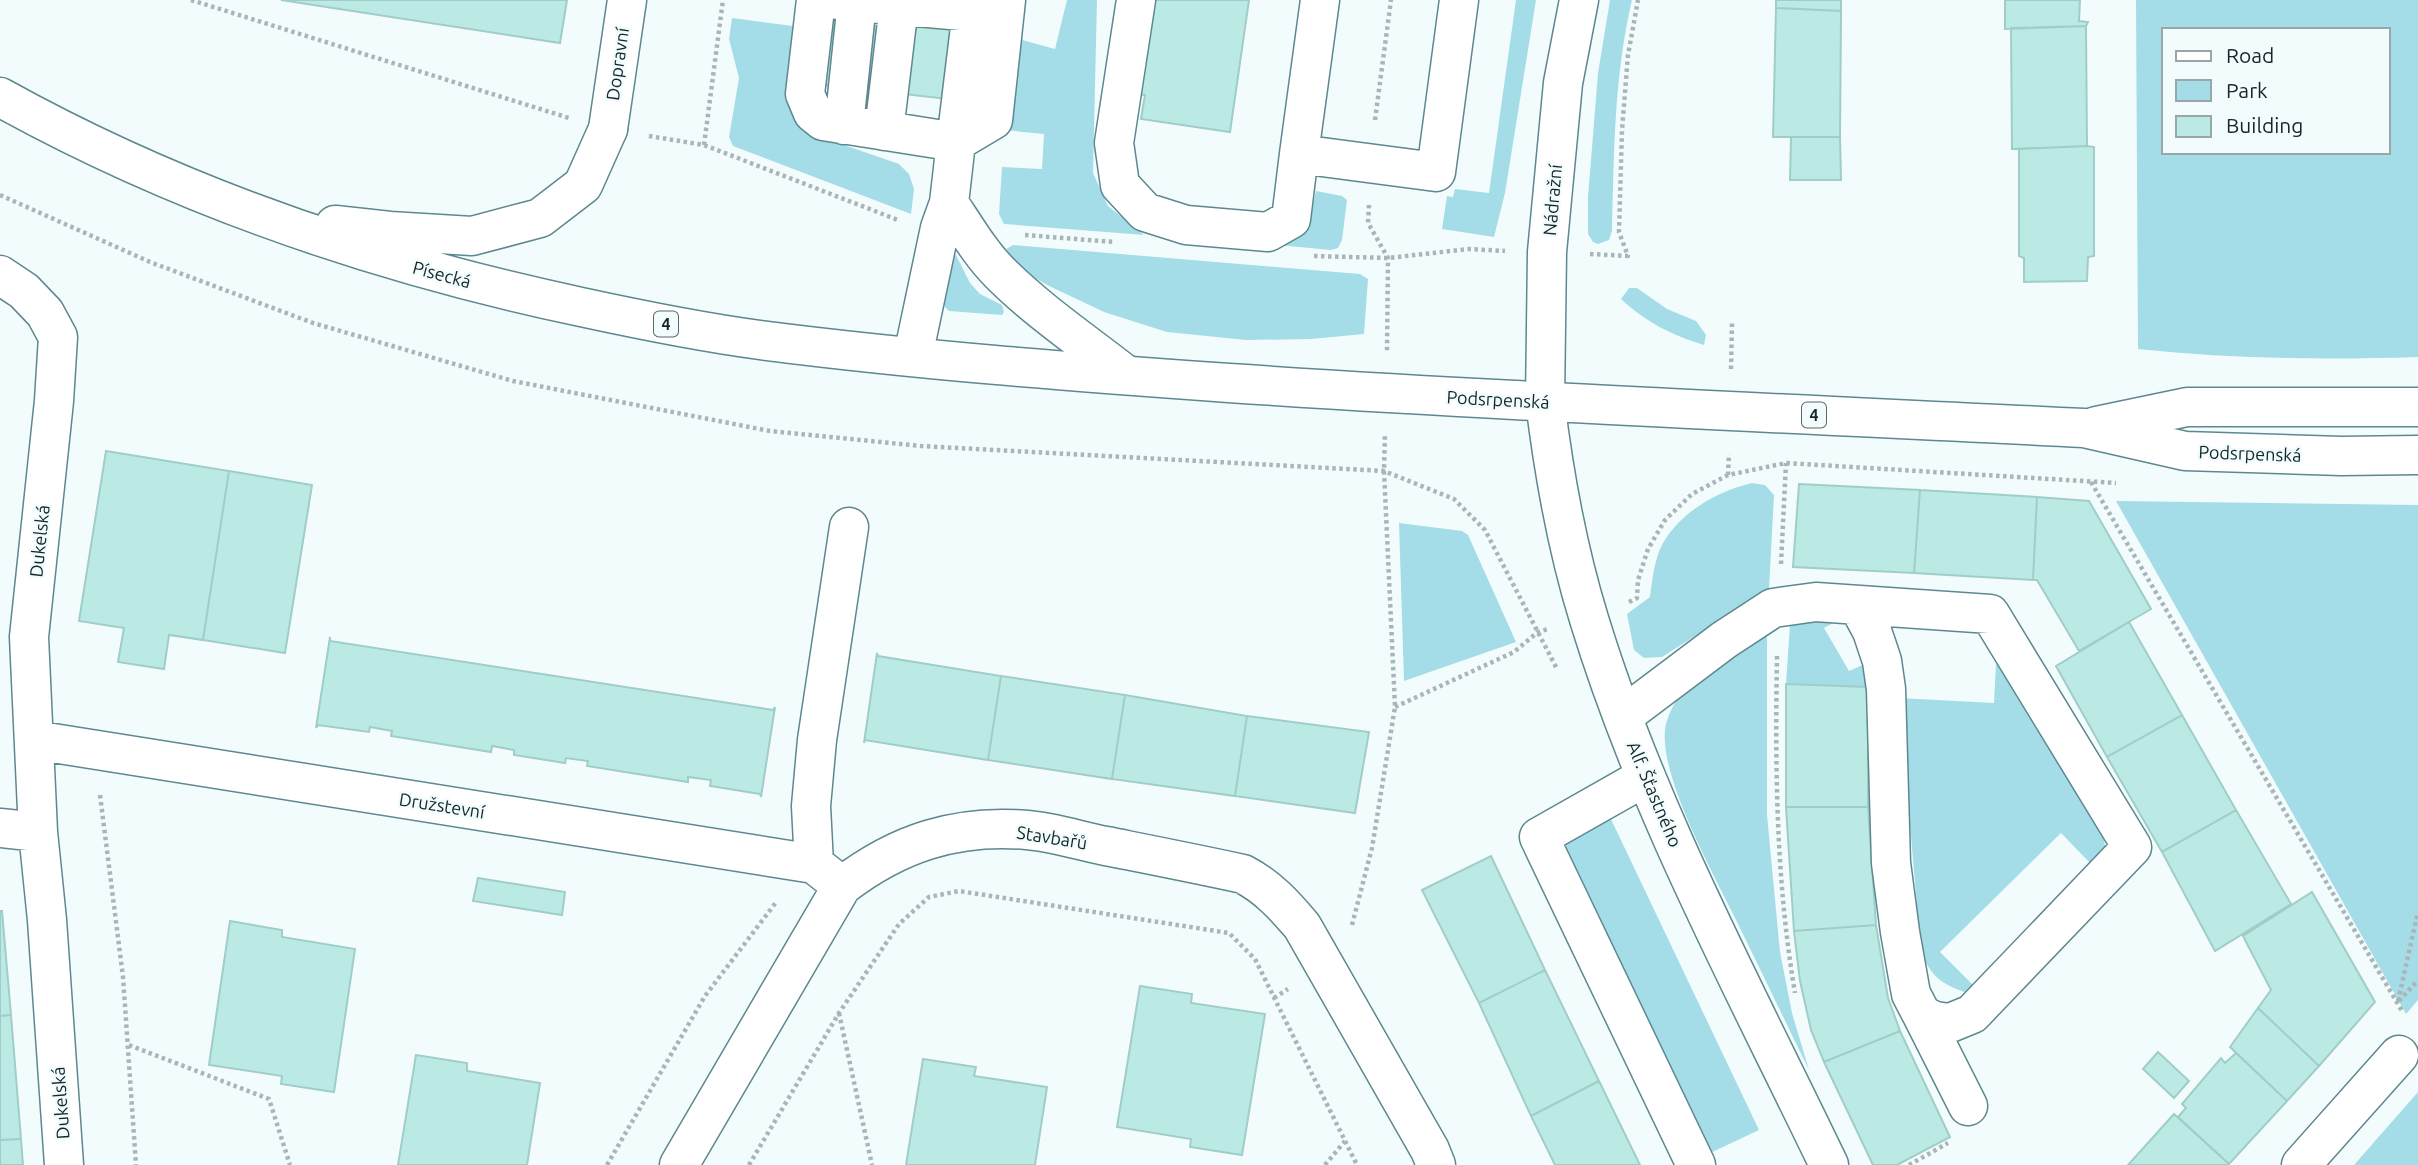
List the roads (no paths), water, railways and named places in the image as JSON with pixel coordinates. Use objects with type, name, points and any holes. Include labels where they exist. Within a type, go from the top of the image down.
[{"type":"main road","name":"Dopravní","points":[[261,217],[390,231],[472,236],[540,218],[583,185],[608,129],[627,0]]},
{"type":"main road","points":[[816,0],[805,94],[813,113],[823,121],[957,142]]},
{"type":"main road","points":[[1136,0],[1114,143],[1120,185],[1145,212],[1186,225],[1268,232],[1291,219],[1320,0]]},
{"type":"main road","points":[[1299,154],[1436,172],[1459,0]]},
{"type":"main road","name":"Nádražní","points":[[1545,401],[1547,253],[1563,83],[1579,0]]},
{"type":"main road","points":[[844,125],[847,1],[994,9],[957,142],[949,203],[940,228],[913,356]]},
{"type":"main road","points":[[884,131],[900,5]]},
{"type":"main road","name":"Písecká","points":[[0,97],[107,153],[261,217],[411,266],[531,297],[670,325],[758,339],[913,356]]},
{"type":"main road","points":[[949,203],[1000,273],[1042,310],[1126,375]]},
{"type":"main road","name":"Dukelská","points":[[0,275],[24,291],[45,313],[58,337],[54,401],[29,637],[38,832],[47,920],[64,1165]]},
{"type":"main road","name":"Podsrpenská","points":[[913,356],[1359,392],[2084,428],[2185,451],[2341,456],[2418,455]]},
{"type":"main road","name":"Alf. Šťastného","points":[[1545,401],[1563,517],[1589,618],[1623,716],[1646,777],[1829,1165]]},
{"type":"main road","name":"Podsrpenská","points":[[2084,428],[2187,407],[2418,407]]},
{"type":"main road","points":[[828,875],[811,806],[817,740],[849,527]]},
{"type":"main road","points":[[1623,716],[1724,640],[1773,608],[1816,602],[1990,614],[2132,847],[1972,1014],[1950,1023],[1935,1021],[1922,1015]]},
{"type":"main road","points":[[1858,605],[1872,631],[1882,660],[1886,689],[1891,863],[1911,994],[1968,1106]]},
{"type":"main road","name":"Družstevní","points":[[34,740],[828,875]]},
{"type":"main road","points":[[1646,777],[1539,837],[1696,1165]]},
{"type":"main road","points":[[0,828],[38,832]]},
{"type":"main road","name":"Stavbařů","points":[[678,1165],[828,875],[870,865],[928,839],[985,828],[1029,830],[1243,874],[1275,895],[1302,926],[1430,1150],[1436,1165]]},
{"type":"main road","points":[[2301,1165],[2399,1055]]}]
